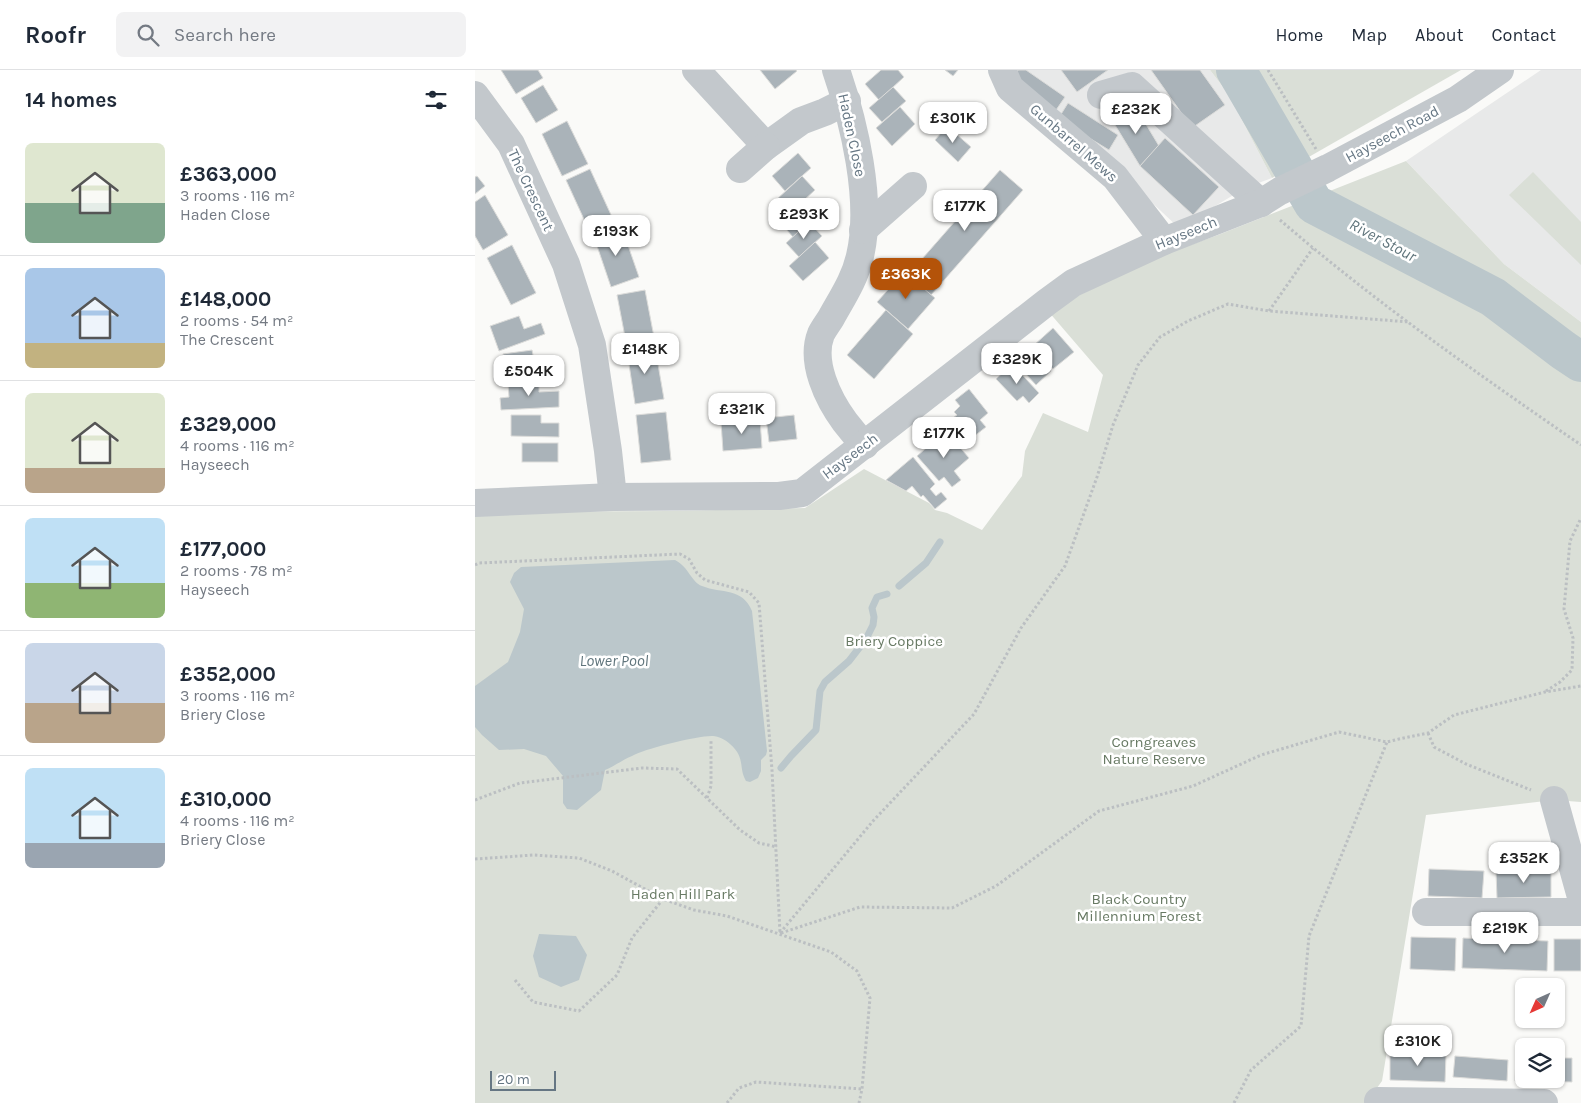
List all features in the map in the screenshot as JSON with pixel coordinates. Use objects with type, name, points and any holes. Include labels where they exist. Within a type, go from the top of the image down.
[{"type":"street","points":[[696,70],[766,146]]},
{"type":"street","name":"Haden Close","points":[[836,70],[847,101],[863,194],[863,230],[860,256],[853,278],[821,334],[817,355],[821,374],[831,398],[844,422],[865,445]]},
{"type":"street","name":"Gunbarrel Mews","points":[[1002,70],[1010,88],[1115,176],[1164,241]]},
{"type":"street","name":"Hayseech Road","points":[[1270,197],[1458,99],[1500,70]]},
{"type":"street","points":[[1101,95],[1132,86],[1270,197]]},
{"type":"street","name":"The Crescent","points":[[475,95],[511,144],[566,264],[592,345],[613,497]]},
{"type":"street","points":[[740,169],[766,146],[801,121],[847,101]]},
{"type":"street","points":[[863,230],[913,186]]},
{"type":"street","name":"Hayseech","points":[[475,503],[613,497],[756,497],[803,493],[1073,283],[1164,241],[1270,197]]},
{"type":"street","points":[[1554,800],[1581,898]]},
{"type":"street","points":[[1426,912],[1581,912]]},
{"type":"street","points":[[1377,1101],[1544,1103]]},
{"type":"path","points":[[1268,70],[1328,168]]},
{"type":"path","points":[[1270,197],[1313,248],[1448,353],[1581,445]]},
{"type":"path","points":[[1269,311],[1313,248]]},
{"type":"path","points":[[780,933],[873,821],[974,714],[1021,628],[1065,566],[1097,477],[1113,425],[1138,365],[1160,337],[1188,321],[1227,304],[1269,311],[1409,322]]},
{"type":"path","points":[[1545,692],[1560,682],[1572,670],[1573,638],[1565,609],[1569,541],[1581,518]]},
{"type":"path","points":[[475,565],[479,562],[680,554],[689,559],[697,573],[705,580],[749,592],[759,603],[777,847],[780,933]]},
{"type":"path","points":[[780,933],[860,907],[952,908],[996,886],[1099,811],[1193,786],[1261,755],[1339,732],[1387,742],[1428,733],[1454,715],[1545,692],[1581,686]]},
{"type":"path","points":[[1428,733],[1435,747],[1466,764],[1554,800]]},
{"type":"path","points":[[707,798],[711,786],[711,739]]},
{"type":"path","points":[[1234,1103],[1251,1070],[1301,1026],[1309,936],[1387,742]]},
{"type":"path","points":[[475,800],[521,783],[642,768],[677,769],[740,830],[759,843],[777,847]]},
{"type":"path","points":[[475,859],[534,855],[579,858],[612,870],[663,899],[694,910],[727,916],[831,952],[857,971],[870,998],[862,1089],[859,1103]]},
{"type":"path","points":[[515,980],[533,1002],[579,1011],[617,975],[632,938],[663,899]]},
{"type":"path","points":[[727,1103],[739,1088],[756,1082],[862,1089]]},
{"type":"shaded area","points":[[1011,70],[1210,70],[1229,95],[1272,178],[1245,188],[1179,228]]},
{"type":"shaded area","points":[[1541,70],[1581,70],[1581,322],[1504,264],[1406,161]]},
{"type":"green space","points":[[1210,70],[1461,70],[1272,178],[1229,95]]},
{"type":"green space","name":"Corngreaves Nature Reserve","points":[[1406,161],[1504,264],[1581,322],[1581,802],[1554,800],[1426,815],[1382,1081],[1366,1103],[475,1103],[475,512],[805,508],[864,469],[929,503],[935,510],[947,513],[982,530],[1022,476],[1025,451],[1043,413],[1088,432],[1103,375],[1048,311],[1149,260]]},
{"type":"green space","points":[[1533,172],[1581,222],[1581,265],[1509,195]]},
{"type":"water","name":"Lower Pool","points":[[675,560],[684,566],[698,584],[731,592],[743,598],[752,611],[767,751],[761,760],[761,771],[758,778],[750,782],[746,781],[740,758],[735,749],[720,737],[706,736],[638,753],[605,770],[601,790],[577,810],[567,809],[563,803],[563,776],[546,756],[524,749],[499,750],[475,727],[475,686],[508,662],[520,632],[524,609],[510,582],[514,573],[521,567]]},
{"type":"water","points":[[539,934],[576,936],[587,955],[579,980],[561,987],[539,977],[533,956]]},
{"type":"building","points":[[501,70],[538,70],[543,78],[516,94]]},
{"type":"building","points":[[760,70],[796,70],[797,71],[775,89]]},
{"type":"building","points":[[881,70],[898,70],[904,77],[879,100],[865,84]]},
{"type":"building","points":[[945,70],[958,70],[953,76]]},
{"type":"building","points":[[1018,70],[1026,70],[1065,97],[1054,113],[1013,79]]},
{"type":"building","points":[[1061,70],[1108,70],[1077,92]]},
{"type":"building","points":[[1151,70],[1200,70],[1225,105],[1192,128]]},
{"type":"building","points":[[543,85],[558,110],[536,123],[521,98]]},
{"type":"building","points":[[893,87],[906,101],[882,122],[869,108]]},
{"type":"building","points":[[1068,103],[1118,135],[1109,150],[1058,119]]},
{"type":"building","points":[[1135,106],[1159,146],[1140,166],[1112,120]]},
{"type":"building","points":[[900,107],[915,124],[892,146],[876,128]]},
{"type":"building","points":[[567,121],[588,164],[562,176],[542,134]]},
{"type":"building","points":[[947,126],[971,147],[958,162],[935,140]]},
{"type":"building","points":[[1165,138],[1219,187],[1193,215],[1140,166]]},
{"type":"building","points":[[798,153],[811,168],[785,191],[772,176]]},
{"type":"building","points":[[590,169],[612,217],[588,228],[566,180]]},
{"type":"building","points":[[1000,170],[1023,190],[931,295],[908,275]]},
{"type":"building","points":[[477,176],[485,186],[475,194],[475,177]]},
{"type":"building","points":[[802,176],[815,190],[789,214],[776,200]]},
{"type":"building","points":[[485,195],[508,235],[483,250],[475,236],[475,202]]},
{"type":"building","points":[[805,200],[818,214],[793,237],[780,222]]},
{"type":"building","points":[[809,222],[822,236],[799,257],[786,243]]},
{"type":"building","points":[[622,228],[639,277],[611,287],[594,237]]},
{"type":"building","points":[[815,242],[829,258],[803,281],[789,266]]},
{"type":"building","points":[[512,245],[536,293],[511,305],[487,258]]},
{"type":"building","points":[[904,272],[935,298],[908,329],[877,302]]},
{"type":"building","points":[[645,290],[654,337],[626,342],[617,295]]},
{"type":"building","points":[[886,310],[913,334],[874,379],[847,355]]},
{"type":"building","points":[[519,316],[524,329],[541,323],[545,334],[499,351],[490,326]]},
{"type":"building","points":[[1053,328],[1074,352],[1053,369],[1033,346]]},
{"type":"building","points":[[655,347],[664,399],[635,404],[627,351]]},
{"type":"building","points":[[1030,347],[1051,371],[1036,385],[1014,361]]},
{"type":"building","points":[[532,350],[534,360],[554,356],[557,371],[506,379],[503,354]]},
{"type":"building","points":[[1012,364],[1039,393],[1029,403],[1023,396],[1017,401],[996,379]]},
{"type":"building","points":[[539,382],[539,392],[559,391],[559,407],[501,410],[500,398],[509,397],[508,384]]},
{"type":"building","points":[[969,389],[988,413],[980,420],[986,427],[973,437],[968,431],[959,438],[947,422],[957,415],[954,412],[960,406],[955,400]]},
{"type":"building","points":[[666,412],[671,460],[641,463],[636,415]]},
{"type":"building","points":[[511,415],[541,415],[541,423],[559,423],[559,437],[511,436]]},
{"type":"building","points":[[794,415],[797,439],[769,442],[766,418]]},
{"type":"building","points":[[760,419],[762,448],[723,451],[721,422]]},
{"type":"building","points":[[946,431],[969,458],[954,471],[961,480],[952,487],[944,477],[939,481],[917,456]]},
{"type":"building","points":[[522,443],[558,443],[558,462],[522,462]]},
{"type":"building","points":[[913,457],[935,484],[930,489],[936,496],[941,492],[947,499],[935,509],[912,486],[906,491],[886,480]]},
{"type":"building","points":[[1429,869],[1484,871],[1482,898],[1428,896]]},
{"type":"building","points":[[1551,871],[1551,897],[1497,898],[1496,872]]},
{"type":"building","points":[[1411,937],[1456,938],[1455,971],[1410,969]]},
{"type":"building","points":[[1463,938],[1548,941],[1547,971],[1462,968]]},
{"type":"building","points":[[1554,939],[1581,939],[1581,971],[1554,971]]},
{"type":"building","points":[[1390,1053],[1446,1055],[1445,1082],[1390,1080]]},
{"type":"building","points":[[1455,1056],[1508,1060],[1507,1081],[1453,1077]]},
{"type":"building","points":[[1565,1058],[1572,1058],[1572,1082],[1565,1082]]},
{"type":"waterway","name":"River Stour","points":[[1236,70],[1314,204],[1493,297],[1581,362]]},
{"type":"waterway","points":[[899,586],[926,563],[940,542]]},
{"type":"waterway","points":[[781,768],[816,730],[820,691],[825,682],[849,661],[866,639],[873,625],[872,608],[877,597],[887,594]]},
{"type":"park label","name":"Briery Coppice","points":[[894,641]]},
{"type":"park label","name":"Haden Hill Park","points":[[683,894]]},
{"type":"park label","name":"Black Country Millennium Forest","points":[[1139,908]]}]
